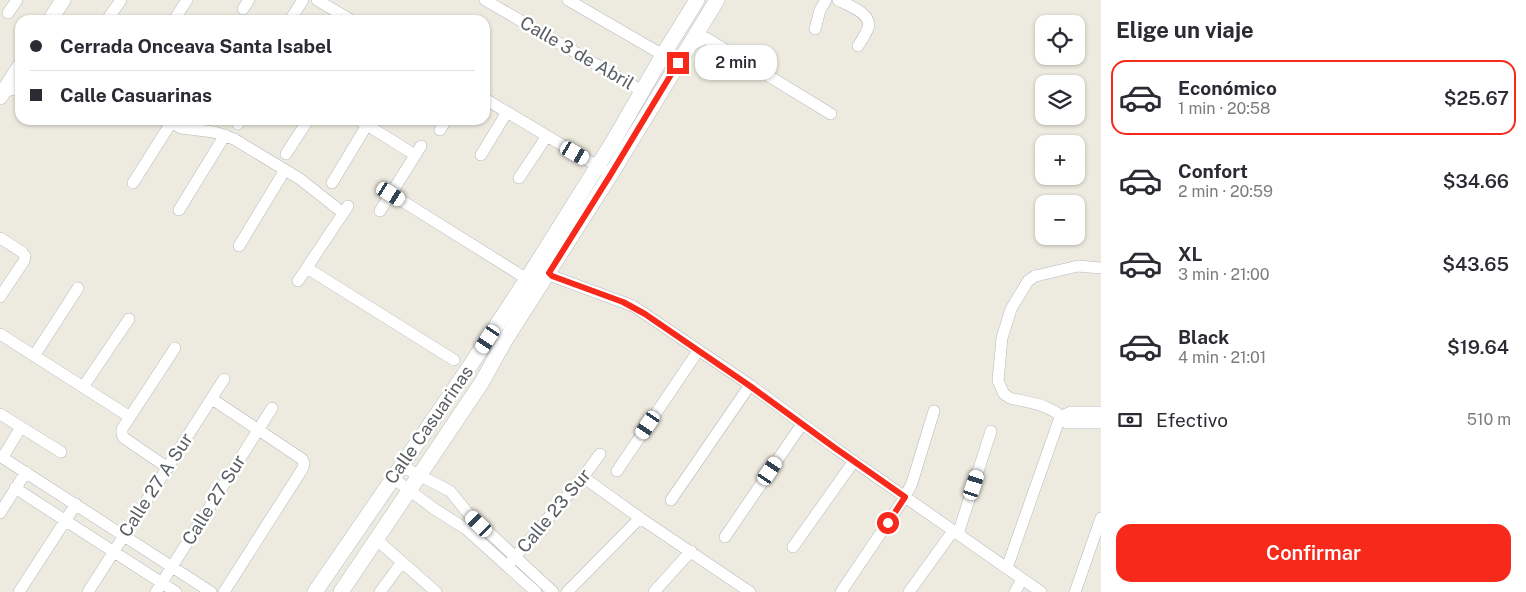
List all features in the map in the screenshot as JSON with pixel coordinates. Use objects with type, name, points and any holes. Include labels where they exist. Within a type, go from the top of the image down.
[{"type":"main road","points":[[53,15],[63,0]]},
{"type":"main road","name":"Calle Casuarinas","points":[[315,592],[468,370],[527,279],[598,166],[697,0]]},
{"type":"main road","name":"Calle Casuarinas","points":[[342,592],[482,382],[504,342],[611,174],[715,1]]},
{"type":"main road","points":[[2,95],[15,74]]},
{"type":"street","points":[[8,13],[17,0]]},
{"type":"street","points":[[114,15],[121,0]]},
{"type":"street","points":[[177,15],[187,0]]},
{"type":"street","points":[[293,15],[303,0]]},
{"type":"street","points":[[316,0],[341,15]]},
{"type":"street","name":"Calle 3 de Abril","points":[[485,0],[642,90]]},
{"type":"street","points":[[568,0],[663,55]]},
{"type":"street","points":[[815,29],[820,10],[826,0]]},
{"type":"street","points":[[838,0],[866,16],[869,21],[868,27],[858,46]]},
{"type":"street","points":[[688,47],[706,38],[831,114]]},
{"type":"street","points":[[2,95],[15,89]]},
{"type":"street","points":[[490,102],[611,174]]},
{"type":"street","points":[[481,155],[507,112]]},
{"type":"street","points":[[133,183],[166,125]]},
{"type":"street","points":[[175,125],[182,128],[214,132],[234,139],[286,170],[345,210],[298,281]]},
{"type":"street","points":[[286,154],[305,125]]},
{"type":"street","points":[[332,182],[362,125]]},
{"type":"street","points":[[367,125],[418,150],[380,211]]},
{"type":"street","points":[[179,210],[225,135]]},
{"type":"street","points":[[519,178],[547,136]]},
{"type":"street","points":[[239,246],[286,170]]},
{"type":"street","points":[[391,194],[527,279]]},
{"type":"street","points":[[0,238],[25,256],[24,261],[0,297]]},
{"type":"street","points":[[1065,419],[1055,410],[1010,398],[1004,394],[999,386],[997,375],[1002,338],[1011,309],[1028,281],[1034,276],[1078,266],[1101,268]]},
{"type":"street","points":[[308,268],[454,360]]},
{"type":"street","points":[[549,273],[552,276],[633,306],[750,386],[1041,592]]},
{"type":"street","points":[[34,356],[78,288]]},
{"type":"street","points":[[82,387],[129,319]]},
{"type":"street","points":[[0,334],[130,417]]},
{"type":"street","points":[[168,468],[124,438],[122,429],[175,348]]},
{"type":"street","points":[[616,471],[698,351]]},
{"type":"street","name":"Calle 27 A Sur","points":[[88,592],[224,379]]},
{"type":"street","points":[[671,500],[750,386]]},
{"type":"street","points":[[212,399],[302,459],[304,463],[303,468],[224,592]]},
{"type":"street","name":"Calle 27 Sur","points":[[159,587],[272,408]]},
{"type":"street","points":[[841,592],[905,497],[912,483],[934,412]]},
{"type":"street","points":[[1015,592],[1014,573],[1065,426],[1065,419],[1072,412],[1097,418]]},
{"type":"street","points":[[0,414],[61,452]]},
{"type":"street","points":[[725,537],[802,424]]},
{"type":"street","points":[[21,428],[1,457],[211,592]]},
{"type":"street","points":[[909,592],[963,521],[991,431]]},
{"type":"street","name":"Calle 23 Sur","points":[[511,562],[583,477],[600,454]]},
{"type":"street","points":[[793,547],[854,461]]},
{"type":"street","points":[[0,513],[26,472]]},
{"type":"street","points":[[397,472],[419,477],[450,491],[536,592]]},
{"type":"street","points":[[397,472],[410,490],[553,592]]},
{"type":"street","points":[[583,477],[640,518],[691,551],[736,588],[750,592]]},
{"type":"street","points":[[428,503],[426,493],[437,484]]},
{"type":"street","points":[[15,488],[114,552],[159,587],[176,592]]},
{"type":"street","points":[[439,512],[446,513],[453,508],[456,498]]},
{"type":"street","points":[[19,592],[76,504]]},
{"type":"street","points":[[567,592],[640,518]]},
{"type":"street","points":[[1075,592],[1101,518]]},
{"type":"street","points":[[377,540],[436,592]]},
{"type":"street","points":[[654,592],[691,551]]},
{"type":"street","points":[[380,592],[402,562]]},
{"type":"route","points":[[678,63],[549,273],[552,276],[633,306],[750,386],[905,497],[888,523]]}]
